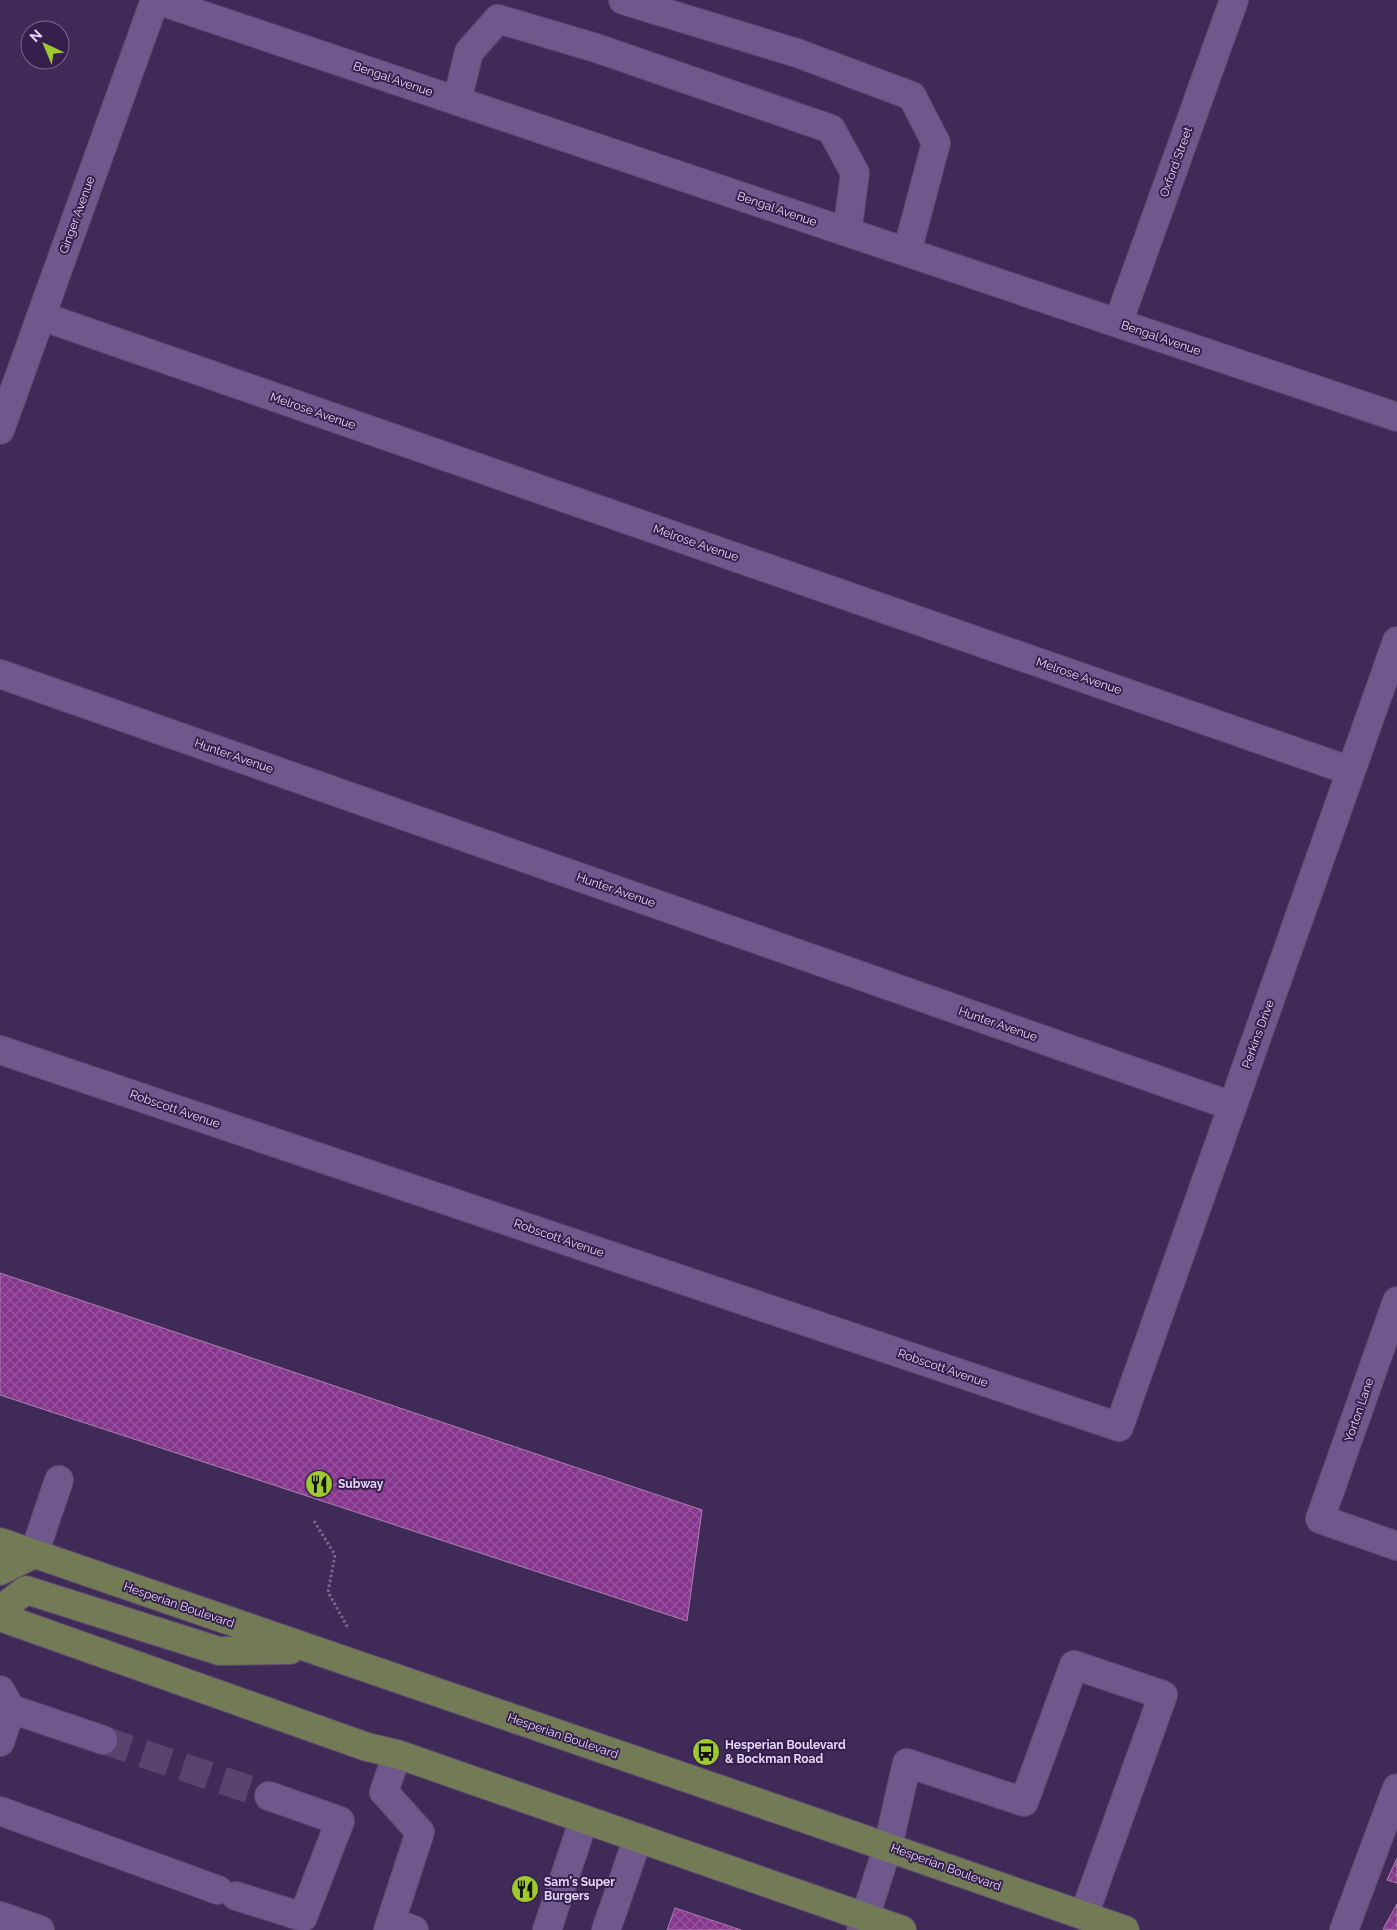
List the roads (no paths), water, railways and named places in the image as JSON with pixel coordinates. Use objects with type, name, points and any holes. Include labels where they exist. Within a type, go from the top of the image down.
[{"type":"main road","name":"Hesperian Boulevard","points":[[0,1542],[306,1649],[888,1846],[1125,1930]]},
{"type":"main road","points":[[0,1571],[34,1554]]},
{"type":"main road","points":[[0,1610],[26,1590],[219,1651],[306,1649]]},
{"type":"main road","points":[[0,1617],[367,1747],[397,1754],[638,1838],[864,1924],[902,1930]]},
{"type":"street","name":"Bengal Avenue","points":[[156,0],[1397,417]]},
{"type":"street","name":"Ginger Avenue","points":[[0,430],[156,0]]},
{"type":"street","points":[[623,0],[797,53],[912,96],[936,143],[907,252]]},
{"type":"street","name":"Oxford Street","points":[[1118,323],[1234,0]]},
{"type":"street","points":[[457,101],[468,52],[498,19],[596,48],[831,129],[855,173],[847,232]]},
{"type":"street","name":"Melrose Avenue","points":[[41,316],[1351,771]]},
{"type":"street","name":"Perkins Drive","points":[[1119,1426],[1397,641]]},
{"type":"street","name":"Hunter Avenue","points":[[0,674],[1232,1106]]},
{"type":"street","name":"Robscott Avenue","points":[[0,1050],[1119,1426]]},
{"type":"street","name":"Yorton Lane","points":[[1397,1301],[1320,1519],[1397,1546]]},
{"type":"street","points":[[34,1554],[59,1480]]},
{"type":"street","points":[[864,1924],[888,1846],[907,1763],[1024,1802],[1074,1665],[1163,1695],[1084,1915]]},
{"type":"street","points":[[0,1742],[6,1700],[103,1740]]},
{"type":"street","points":[[397,1754],[384,1792],[420,1832],[398,1927]]},
{"type":"street","points":[[1344,1930],[1397,1788]]},
{"type":"street","points":[[0,1811],[306,1923],[340,1821],[269,1796]]},
{"type":"street","points":[[547,1930],[584,1819]]},
{"type":"street","points":[[606,1930],[638,1838]]},
{"type":"street","points":[[0,1916],[40,1930]]},
{"type":"tunnel","points":[[103,1740],[269,1796]]},
{"type":"place","name":"Subway","points":[[319,1484]]},
{"type":"place","name":"Hesperian Boulevard & Bockman Road","points":[[706,1752]]},
{"type":"place","name":"Sam's Super Burgers","points":[[525,1889]]}]
